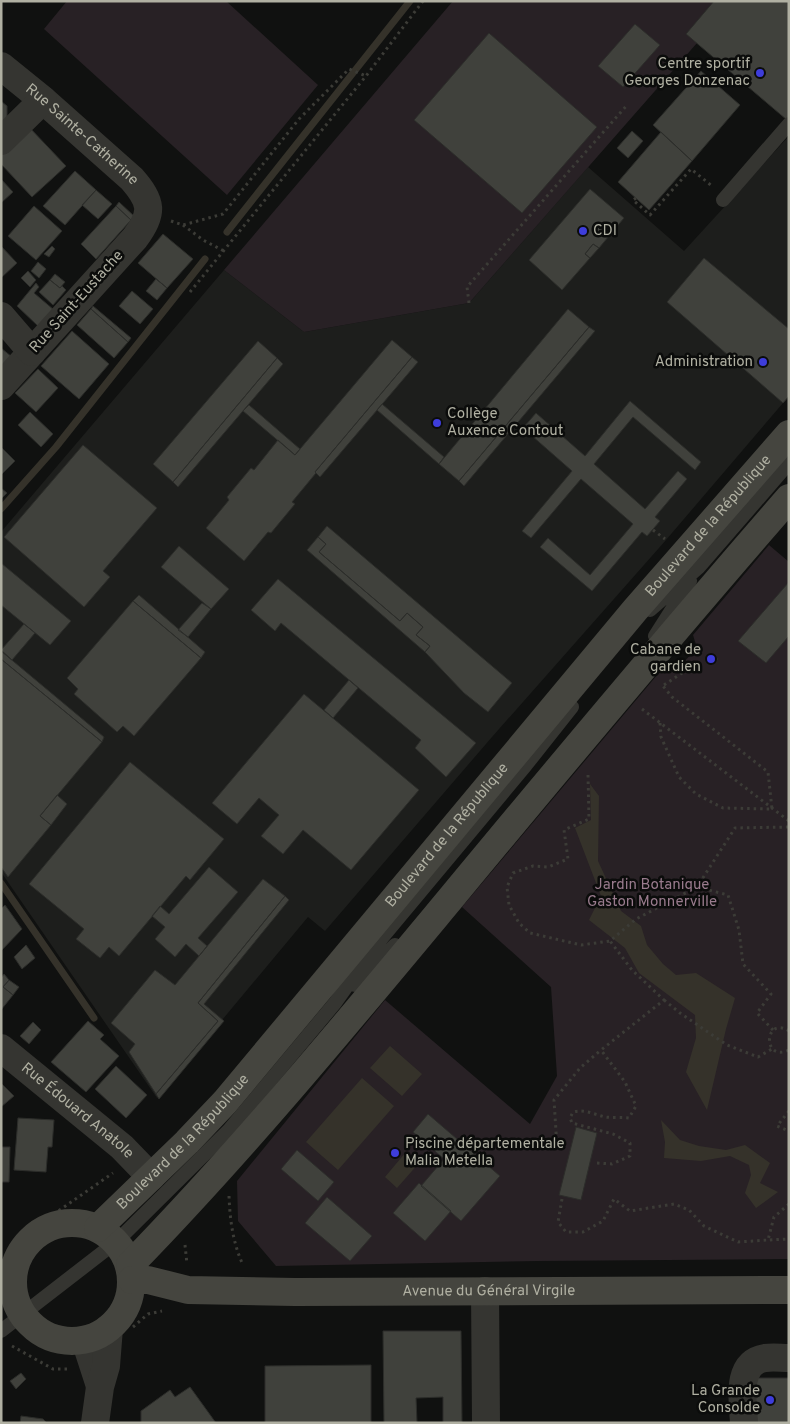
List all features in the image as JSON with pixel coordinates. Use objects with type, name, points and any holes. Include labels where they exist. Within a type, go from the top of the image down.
[{"type":"street","name":"Rue Sainte-Catherine","points":[[1,66],[43,100],[132,179],[147,199],[150,210],[149,214]]},
{"type":"street","points":[[1,141],[43,100]]},
{"type":"street","name":"Rue Saint-Eustache","points":[[1,386],[135,238],[149,214]]},
{"type":"street","points":[[1,316],[32,352]]},
{"type":"street","name":"Boulevard de la République","points":[[107,1235],[151,1177],[225,1102],[635,610],[789,434]]},
{"type":"street","points":[[131,1273],[308,1068],[661,645],[789,498]]},
{"type":"street","name":"Rue Édouard Anatole","points":[[1,1048],[122,1147],[151,1177]]},
{"type":"street","points":[[10,1312],[12,1282],[6,1266],[25,1245],[41,1232],[60,1224],[80,1223],[107,1235],[124,1252],[131,1273],[130,1296],[112,1327],[95,1368],[100,1387],[96,1423]]},
{"type":"street","name":"Avenue du Général Virgile","points":[[131,1273],[148,1280],[295,1292],[789,1290]]},
{"type":"street","name":"Avenue du Général Virgile","points":[[10,1312],[50,1338],[67,1342],[112,1327],[188,1282]]},
{"type":"street","points":[[485,1291],[486,1423]]},
{"type":"street","points":[[744,1423],[742,1383],[745,1375],[752,1366],[765,1358],[789,1358]]},
{"type":"lane","points":[[724,199],[789,124]]},
{"type":"lane","points":[[10,1312],[107,1235],[228,1130],[335,1003],[376,945],[526,765],[642,617],[699,567],[789,463]]},
{"type":"lane","points":[[335,1003],[386,955],[659,631],[699,567]]},
{"type":"path","points":[[190,292],[366,76],[423,1]]},
{"type":"path","points":[[182,225],[223,214],[299,119],[349,69],[366,76]]},
{"type":"path","points":[[469,303],[467,287],[628,104]]},
{"type":"path","points":[[636,198],[633,200],[650,215],[691,169],[724,199]]},
{"type":"path","points":[[149,214],[182,225],[203,240],[224,251]]},
{"type":"path","points":[[653,530],[666,540]]},
{"type":"path","points":[[663,686],[678,702],[768,772],[772,808]]},
{"type":"path","points":[[639,707],[789,821]]},
{"type":"path","points":[[660,723],[661,737],[678,777],[696,794],[723,808],[772,808]]},
{"type":"path","points":[[588,773],[589,819],[564,830],[568,859],[548,867],[533,866],[512,873],[507,887],[509,906],[519,924],[530,933],[581,945],[610,941],[636,919],[697,887],[735,828],[789,827]]},
{"type":"path","points":[[697,887],[728,895],[739,930],[743,964],[772,994],[757,1013],[773,1030]]},
{"type":"path","points":[[610,941],[632,970],[664,1000],[692,1022],[727,1045],[758,1057],[772,1049]]},
{"type":"path","points":[[557,1147],[554,1100],[580,1068],[664,1000]]},
{"type":"path","points":[[789,1030],[781,1027],[773,1030],[769,1037],[772,1049],[780,1053],[789,1050]]},
{"type":"path","points":[[597,1163],[612,1164],[630,1156],[630,1143],[614,1134],[572,1123],[570,1118],[572,1112],[586,1111],[606,1117],[629,1118],[636,1106],[625,1082],[601,1050]]},
{"type":"path","points":[[789,1111],[777,1126],[789,1131]]},
{"type":"path","points":[[6,1266],[5,1259],[18,1240],[36,1225],[119,1168]]},
{"type":"path","points":[[229,1192],[234,1245],[244,1268]]},
{"type":"path","points":[[562,1199],[558,1222],[566,1232],[583,1232],[603,1221],[614,1199],[630,1211],[674,1204],[689,1210],[704,1226],[738,1242],[789,1239]]},
{"type":"path","points":[[768,1240],[774,1217],[789,1204]]},
{"type":"path","points":[[185,1238],[188,1282]]},
{"type":"path","points":[[112,1327],[148,1314],[164,1311]]},
{"type":"path","points":[[11,1346],[53,1369],[73,1369]]},
{"type":"shaded area","points":[[789,136],[789,396],[325,931],[308,917],[157,1098],[1,872],[1,532],[224,270],[304,332],[469,303],[588,167],[684,251]]},
{"type":"shaded area","points":[[590,784],[599,796],[598,861],[621,911],[641,926],[647,945],[663,964],[676,975],[696,973],[735,998],[707,1110],[686,1072],[696,1038],[695,1015],[639,973],[625,948],[589,920],[601,896],[575,828],[591,820]]},
{"type":"shaded area","points":[[390,1046],[422,1074],[402,1096],[370,1068]]},
{"type":"shaded area","points":[[362,1078],[394,1106],[338,1170],[306,1142]]},
{"type":"shaded area","points":[[661,1120],[680,1140],[699,1146],[726,1150],[745,1145],[770,1163],[760,1183],[778,1192],[756,1208],[745,1193],[751,1175],[749,1165],[730,1156],[701,1161],[664,1158],[665,1142]]},
{"type":"shaded area","points":[[406,1152],[419,1163],[397,1188],[385,1177]]},
{"type":"green space","points":[[67,1],[226,1],[318,85],[227,195],[44,29]]},
{"type":"green space","points":[[453,1],[714,1],[686,34],[697,43],[469,303],[304,332],[224,270]]},
{"type":"green space","name":"Jardin Botanique Gaston Monnerville","points":[[769,545],[789,562],[789,1259],[276,1266],[238,1221],[237,1181],[385,1000],[530,1124],[557,1076],[551,987],[462,907],[668,662],[681,665],[697,648],[693,635]]},
{"type":"building","name":"Centre sportif Georges Donzenac","points":[[714,1],[789,1],[789,117],[787,120],[686,34]]},
{"type":"building","points":[[635,24],[660,45],[623,87],[598,66]]},
{"type":"building","points":[[489,33],[597,127],[522,213],[414,120]]},
{"type":"building","points":[[701,71],[740,105],[692,161],[653,125]]},
{"type":"building","points":[[1,101],[7,106],[7,118],[1,125]]},
{"type":"building","points":[[29,127],[66,166],[32,197],[1,164],[1,154]]},
{"type":"building","points":[[632,131],[643,141],[628,158],[617,148]]},
{"type":"building","points":[[661,132],[692,161],[649,210],[618,182]]},
{"type":"building","points":[[75,171],[96,190],[65,225],[43,206]]},
{"type":"building","points":[[1,179],[13,192],[1,203]]},
{"type":"building","name":"CDI","points":[[590,189],[624,218],[599,248],[593,244],[585,254],[590,258],[562,290],[529,260]]},
{"type":"building","points":[[96,190],[112,204],[98,219],[82,205]]},
{"type":"building","points":[[119,202],[135,217],[131,220],[116,206]]},
{"type":"building","points":[[34,206],[62,231],[36,260],[8,236]]},
{"type":"building","points":[[116,206],[131,220],[96,259],[81,244]]},
{"type":"building","points":[[163,234],[193,259],[167,288],[138,263]]},
{"type":"building","points":[[593,244],[599,248],[590,258],[585,254]]},
{"type":"building","points":[[1,246],[17,263],[1,278]]},
{"type":"building","points":[[52,246],[55,249],[49,257],[44,254]]},
{"type":"building","name":"Administration","points":[[704,258],[789,329],[789,396],[783,403],[667,302]]},
{"type":"building","points":[[38,262],[46,269],[39,278],[31,271]]},
{"type":"building","points":[[28,271],[36,280],[30,287],[21,278]]},
{"type":"building","points":[[55,274],[65,282],[60,288],[50,280]]},
{"type":"building","points":[[156,279],[167,288],[157,300],[146,291]]},
{"type":"building","points":[[50,280],[66,290],[53,305],[39,292]]},
{"type":"building","points":[[36,283],[39,287],[34,293],[54,310],[39,327],[17,306]]},
{"type":"building","points":[[132,291],[153,309],[140,324],[119,306]]},
{"type":"building","points":[[93,306],[131,338],[128,342],[91,309]]},
{"type":"building","points":[[91,309],[128,342],[114,358],[77,325]]},
{"type":"building","points":[[568,309],[589,327],[459,481],[439,464]]},
{"type":"building","points":[[589,327],[595,331],[464,486],[459,481]]},
{"type":"building","points":[[72,331],[109,364],[79,399],[41,366]]},
{"type":"building","points":[[392,340],[412,357],[315,472],[292,502],[295,504],[244,561],[206,528],[229,500],[227,497],[251,468],[254,470],[278,440],[295,455]]},
{"type":"building","points":[[258,341],[277,358],[173,482],[153,464]]},
{"type":"building","points":[[1,348],[12,357],[3,367],[1,364]]},
{"type":"building","points":[[412,357],[418,362],[320,477],[315,472]]},
{"type":"building","points":[[277,358],[283,364],[178,487],[173,482]]},
{"type":"building","points":[[38,369],[58,388],[36,412],[15,393]]},
{"type":"building","points":[[630,401],[701,462],[695,470],[633,417],[594,464],[645,509],[678,471],[687,479],[655,517],[660,521],[647,536],[642,532],[592,591],[540,547],[548,538],[590,575],[633,524],[581,479],[531,538],[522,531],[572,471],[523,428],[536,413],[585,456]]},
{"type":"building","points":[[382,404],[444,457],[439,464],[377,410]]},
{"type":"building","points":[[249,405],[300,449],[295,455],[243,411]]},
{"type":"building","points":[[30,412],[53,434],[41,447],[18,425]]},
{"type":"building","points":[[83,445],[157,508],[103,571],[110,577],[84,607],[4,537]]},
{"type":"building","points":[[1,447],[15,461],[1,475]]},
{"type":"building","points":[[1,488],[7,493],[1,499]]},
{"type":"building","points":[[327,526],[512,683],[488,712],[464,693],[425,652],[430,646],[416,635],[423,627],[407,613],[400,621],[319,552],[326,544],[318,537]]},
{"type":"building","points":[[318,537],[326,544],[319,552],[400,621],[407,613],[423,627],[416,635],[430,646],[425,652],[307,550]]},
{"type":"building","points":[[179,546],[229,589],[211,609],[161,567]]},
{"type":"building","points":[[1,563],[71,621],[50,645],[1,605]]},
{"type":"building","points":[[278,579],[476,743],[446,777],[415,748],[421,740],[281,623],[275,631],[251,610]]},
{"type":"building","points":[[788,583],[789,636],[766,663],[738,641]]},
{"type":"building","points":[[139,595],[205,652],[201,658],[133,601]]},
{"type":"building","points":[[133,601],[201,658],[134,736],[123,726],[117,732],[74,694],[78,689],[67,678]]},
{"type":"building","points":[[202,603],[211,609],[188,637],[178,630]]},
{"type":"building","points":[[24,624],[35,633],[12,660],[1,650]]},
{"type":"building","points":[[1,651],[104,737],[102,742],[1,659]]},
{"type":"building","name":"Cabane de gardien","points":[[710,653],[718,659],[712,665],[705,659]]},
{"type":"building","points":[[1,659],[102,742],[40,816],[51,825],[8,877],[1,867]]},
{"type":"building","points":[[349,680],[358,688],[333,718],[324,710]]},
{"type":"building","points":[[304,694],[419,790],[351,870],[303,830],[283,854],[261,836],[279,815],[259,798],[237,824],[212,803]]},
{"type":"building","points":[[130,762],[224,839],[190,880],[186,876],[119,956],[109,947],[100,958],[76,939],[84,929],[29,884]]},
{"type":"building","points":[[57,795],[67,804],[51,825],[40,816]]},
{"type":"building","points":[[209,867],[238,892],[198,938],[207,946],[199,956],[186,944],[175,957],[155,939],[165,927],[152,916],[160,906],[169,914]]},
{"type":"building","points":[[263,879],[285,896],[198,1003],[218,1021],[156,1094],[129,1052],[135,1044],[111,1023],[155,970],[175,985]]},
{"type":"building","points":[[285,896],[289,900],[204,1004],[224,1021],[159,1099],[156,1094],[218,1021],[198,1003]]},
{"type":"building","points":[[5,905],[22,929],[1,951],[1,909]]},
{"type":"building","points":[[26,945],[35,958],[22,969],[14,957]]},
{"type":"building","points":[[4,974],[9,980],[3,987],[13,995],[1,1010],[1,978]]},
{"type":"building","points":[[9,980],[19,987],[13,995],[3,987]]},
{"type":"building","points":[[88,1021],[104,1035],[100,1039],[119,1056],[86,1092],[51,1062]]},
{"type":"building","points":[[33,1022],[41,1030],[29,1044],[20,1036]]},
{"type":"building","points":[[116,1066],[147,1095],[126,1118],[95,1089]]},
{"type":"building","points":[[1,1083],[14,1096],[1,1107]]},
{"type":"building","points":[[428,1114],[500,1176],[461,1221],[421,1186],[444,1159],[413,1132]]},
{"type":"building","points":[[18,1118],[54,1120],[52,1147],[48,1147],[46,1172],[14,1170]]},
{"type":"building","points":[[576,1127],[597,1133],[581,1200],[559,1195]]},
{"type":"building","points":[[1,1147],[10,1147],[9,1182],[1,1182]]},
{"type":"building","points":[[297,1150],[334,1182],[318,1201],[281,1169]]},
{"type":"building","points":[[419,1183],[451,1211],[425,1241],[393,1213]]},
{"type":"building","points":[[327,1197],[372,1236],[350,1261],[305,1223]]},
{"type":"building","points":[[383,1331],[461,1331],[462,1423],[443,1423],[443,1397],[416,1398],[417,1423],[384,1423]]},
{"type":"building","points":[[371,1365],[371,1423],[265,1423],[265,1366]]},
{"type":"building","points":[[21,1373],[26,1379],[16,1389],[10,1381]]},
{"type":"building","name":"La Grande Consolde","points":[[750,1378],[789,1378],[789,1423],[751,1423]]},
{"type":"building","points":[[190,1387],[216,1423],[141,1423],[141,1411],[170,1390],[175,1397]]},
{"type":"building","points":[[21,1416],[43,1419],[47,1423],[20,1423]]},
{"type":"waterway","points":[[227,232],[410,1]]},
{"type":"waterway","points":[[1,509],[56,447],[205,259]]},
{"type":"waterway","points":[[1,883],[94,1018]]},
{"type":"place","name":"Centre sportif Georges Donzenac","points":[[760,73]]},
{"type":"place","name":"CDI","points":[[583,231]]},
{"type":"place","name":"Administration","points":[[763,362]]},
{"type":"place","name":"Collège Auxence Contout","points":[[437,423]]},
{"type":"place","name":"Cabane de gardien","points":[[711,659]]},
{"type":"place","name":"Piscine départementale Malia Metella","points":[[395,1153]]},
{"type":"place","name":"La Grande Consolde","points":[[770,1400]]}]
